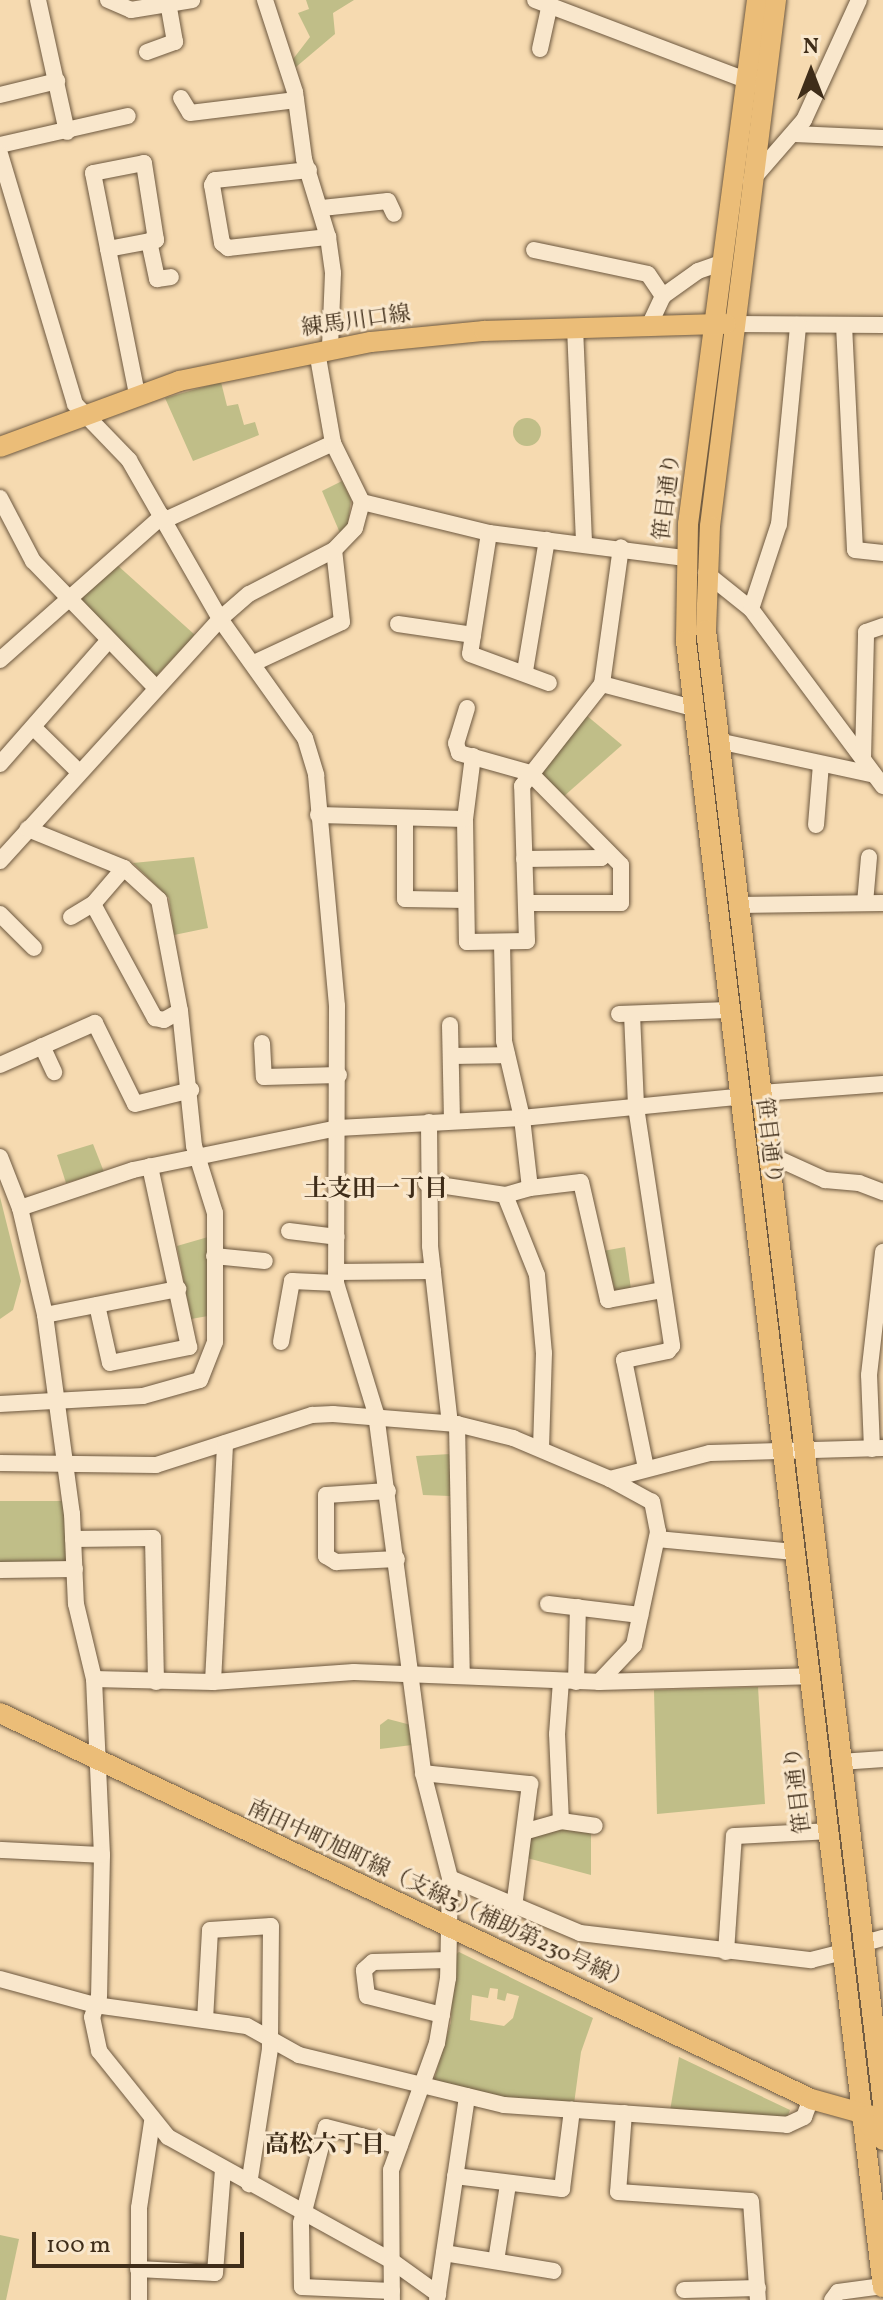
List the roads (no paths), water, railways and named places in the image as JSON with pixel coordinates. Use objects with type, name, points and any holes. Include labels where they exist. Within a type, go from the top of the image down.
[{"type":"main road","name":"笹目通り","points":[[757,0],[721,263],[724,324],[706,573],[708,662],[841,1762],[874,1941],[883,2104]]},
{"type":"main road","name":"笹目通り","points":[[776,0],[753,178],[724,324],[685,558],[693,708],[883,2286]]},
{"type":"main road","name":"練馬川口線","points":[[0,447],[137,394],[324,350],[451,333],[724,324]]},
{"type":"main road","name":"南田中町旭町線（支線3）（補助第230号線）","points":[[3,1719],[100,1761],[811,2099],[861,2116],[883,2119]]},
{"type":"main road","points":[[861,2116],[883,2140]]},
{"type":"street","points":[[38,0],[67,132]]},
{"type":"street","points":[[108,0],[133,5],[192,0]]},
{"type":"street","points":[[3,852],[28,829],[220,619],[249,594],[334,550],[355,528],[362,502],[333,443],[324,350],[333,273],[328,237],[309,170],[296,100],[265,0]]},
{"type":"street","points":[[729,201],[795,134],[859,0]]},
{"type":"street","points":[[540,49],[543,2],[585,8],[765,87]]},
{"type":"street","points":[[147,52],[175,42],[168,4]]},
{"type":"street","points":[[0,95],[57,81]]},
{"type":"street","points":[[181,98],[190,113],[296,100]]},
{"type":"street","points":[[0,145],[128,116]]},
{"type":"street","points":[[795,134],[883,138]]},
{"type":"street","points":[[0,154],[75,404],[129,460],[220,619],[305,738],[316,775],[339,1075],[336,1278],[376,1414],[423,1773],[450,1878],[448,1960],[442,2015],[422,2085],[400,2146],[391,2170],[392,2295],[302,2287],[303,2215],[326,2127],[400,2146]]},
{"type":"street","points":[[108,249],[156,240],[144,163],[93,173],[108,249],[137,394]]},
{"type":"street","points":[[309,170],[215,180],[222,243],[228,248],[328,237]]},
{"type":"street","points":[[322,208],[388,201],[394,214]]},
{"type":"street","points":[[149,241],[157,279],[171,277]]},
{"type":"street","points":[[534,250],[648,274],[663,296]]},
{"type":"street","points":[[649,326],[663,296],[698,271],[721,263]]},
{"type":"street","points":[[724,324],[883,325]]},
{"type":"street","points":[[751,609],[779,524],[798,325]]},
{"type":"street","points":[[844,325],[855,550],[883,553]]},
{"type":"street","points":[[575,327],[584,544]]},
{"type":"street","points":[[0,660],[164,518],[333,443]]},
{"type":"street","points":[[0,498],[33,561],[107,642],[155,687]]},
{"type":"street","points":[[362,502],[489,533],[621,547],[685,558]]},
{"type":"street","points":[[489,533],[470,654],[525,671],[549,683]]},
{"type":"street","points":[[525,671],[547,540]]},
{"type":"street","points":[[473,756],[465,819],[467,942],[527,941],[522,786],[602,684],[621,547]]},
{"type":"street","points":[[254,663],[342,622],[334,550]]},
{"type":"street","points":[[706,573],[751,609],[872,773]]},
{"type":"street","points":[[398,624],[473,635]]},
{"type":"street","points":[[872,773],[866,632],[883,626]]},
{"type":"street","points":[[0,764],[107,642]]},
{"type":"street","points":[[602,684],[693,708]]},
{"type":"street","points":[[467,708],[456,743],[459,753],[530,773],[621,865],[621,903],[526,903]]},
{"type":"street","points":[[33,727],[79,772]]},
{"type":"street","points":[[718,741],[872,773]]},
{"type":"street","points":[[816,825],[821,764]]},
{"type":"street","points":[[318,815],[465,819]]},
{"type":"street","points":[[405,819],[405,899],[466,900]]},
{"type":"street","points":[[0,1404],[58,1405],[143,1396],[200,1380],[215,1347],[215,1213],[198,1153],[180,1011],[159,900],[124,868],[28,829]]},
{"type":"street","points":[[524,859],[601,858],[608,853]]},
{"type":"street","points":[[865,903],[869,857]]},
{"type":"street","points":[[71,917],[93,904],[124,868]]},
{"type":"street","points":[[738,905],[883,903]]},
{"type":"street","points":[[93,904],[155,1018],[164,1020],[180,1011]]},
{"type":"street","points":[[0,914],[34,948]]},
{"type":"street","points":[[502,943],[507,1055],[522,1118],[530,1188]]},
{"type":"street","points":[[646,1468],[624,1360],[671,1350],[625,1014],[728,1010]]},
{"type":"street","points":[[0,1065],[95,1023],[135,1104],[191,1090]]},
{"type":"street","points":[[450,1025],[452,1121]]},
{"type":"street","points":[[262,1043],[264,1077],[339,1075]]},
{"type":"street","points":[[42,1046],[54,1072]]},
{"type":"street","points":[[451,1056],[507,1055]]},
{"type":"street","points":[[761,1093],[883,1084]]},
{"type":"street","points":[[20,1208],[198,1153],[338,1128],[522,1118],[738,1097]]},
{"type":"street","points":[[429,1122],[426,1183],[433,1271],[453,1424],[462,1674]]},
{"type":"street","points":[[768,1154],[825,1180],[859,1183],[883,1192]]},
{"type":"street","points":[[0,1157],[20,1208],[45,1315],[65,1462],[76,1604],[94,1679],[102,1855],[92,2017],[102,2057],[152,2122],[223,2169],[392,2261],[438,2297]]},
{"type":"street","points":[[97,1305],[110,1363],[185,1351],[190,1342],[150,1166]]},
{"type":"street","points":[[426,1183],[505,1195],[530,1188],[581,1182],[608,1300],[663,1290]]},
{"type":"street","points":[[505,1195],[537,1275],[544,1353],[541,1448]]},
{"type":"street","points":[[289,1231],[337,1237]]},
{"type":"street","points":[[610,1479],[710,1453],[878,1449],[876,1374],[883,1252]]},
{"type":"street","points":[[214,1256],[265,1261]]},
{"type":"street","points":[[281,1342],[292,1281],[433,1271]]},
{"type":"street","points":[[45,1315],[178,1289]]},
{"type":"street","points":[[0,1463],[156,1465],[312,1415],[376,1414],[453,1424],[541,1448],[652,1502],[659,1517],[634,1645],[599,1682]]},
{"type":"street","points":[[213,1682],[225,1443]]},
{"type":"street","points":[[388,1491],[326,1495],[326,1556],[336,1562],[397,1559]]},
{"type":"street","points":[[73,1539],[153,1538],[156,1682]]},
{"type":"street","points":[[657,1539],[794,1552]]},
{"type":"street","points":[[0,1570],[75,1569]]},
{"type":"street","points":[[548,1604],[640,1615]]},
{"type":"street","points":[[561,1821],[557,1734],[569,1682],[578,1607]]},
{"type":"street","points":[[94,1679],[213,1682],[412,1673],[599,1682],[809,1676]]},
{"type":"street","points":[[841,1762],[883,1759]]},
{"type":"street","points":[[423,1773],[530,1784],[527,1831],[514,1908]]},
{"type":"street","points":[[527,1831],[561,1821],[595,1826]]},
{"type":"street","points":[[726,1952],[734,1836],[828,1831]]},
{"type":"street","points":[[0,1850],[102,1855]]},
{"type":"street","points":[[450,1878],[514,1908],[580,1933],[811,1960],[843,1952]]},
{"type":"street","points":[[205,2020],[210,1930],[268,1925],[273,1929],[270,2039],[249,2184]]},
{"type":"street","points":[[442,2015],[367,1996],[364,1970],[373,1962],[448,1960]]},
{"type":"street","points":[[0,1979],[95,2005],[247,2026],[299,2055],[504,2105],[787,2125],[804,2117],[811,2099]]},
{"type":"street","points":[[438,2297],[467,2096]]},
{"type":"street","points":[[455,2176],[562,2189],[572,2110]]},
{"type":"street","points":[[624,2113],[618,2192],[751,2201],[758,2294],[684,2290]]},
{"type":"street","points":[[139,2300],[139,2208],[152,2122]]},
{"type":"street","points":[[138,2269],[215,2273],[223,2169]]},
{"type":"street","points":[[496,2261],[508,2184]]},
{"type":"street","points":[[444,2253],[554,2271]]},
{"type":"street","points":[[832,2300],[838,2292],[883,2286]]},
{"type":"district","name":"土支田一丁目","points":[[376,1191]]},
{"type":"district","name":"高松六丁目","points":[[325,2147]]}]
